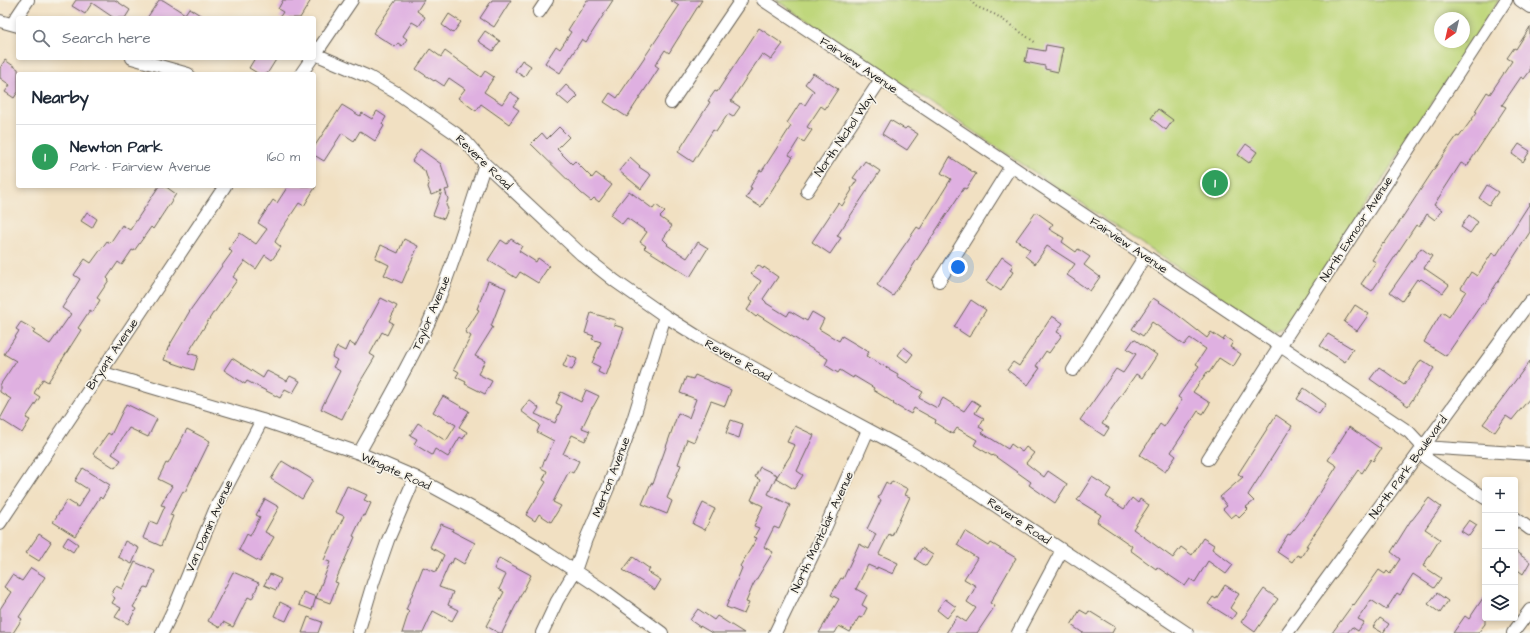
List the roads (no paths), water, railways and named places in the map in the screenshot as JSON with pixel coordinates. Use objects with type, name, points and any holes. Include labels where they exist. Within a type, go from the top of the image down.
[{"type":"street","points":[[10,23],[28,0]]},
{"type":"street","points":[[316,53],[352,0]]},
{"type":"street","points":[[538,12],[547,0]]},
{"type":"street","points":[[671,104],[741,0]]},
{"type":"street","name":"Fairview Avenue","points":[[763,0],[1409,432],[1423,447],[1427,459],[1482,496]]},
{"type":"street","name":"North Exmoor Avenue","points":[[1208,459],[1506,0]]},
{"type":"street","points":[[1520,0],[1530,7]]},
{"type":"street","name":"Revere Road","points":[[316,57],[369,78],[397,93],[455,133],[466,142],[485,164],[581,254],[615,281],[665,316],[700,338],[906,450],[972,490],[1187,633]]},
{"type":"street","points":[[139,60],[181,72]]},
{"type":"street","points":[[302,72],[311,60]]},
{"type":"street","name":"North Nichol Way","points":[[807,191],[881,79]]},
{"type":"street","name":"Taylor Avenue","points":[[358,453],[406,367],[429,321],[444,285],[485,164]]},
{"type":"street","points":[[939,281],[1011,166]]},
{"type":"street","name":"Bryant Avenue","points":[[0,522],[224,188]]},
{"type":"street","points":[[1073,370],[1145,256]]},
{"type":"street","name":"North Park Boulevard","points":[[1287,633],[1530,302]]},
{"type":"street","name":"Merton Avenue","points":[[542,633],[557,601],[575,571],[633,420],[665,316]]},
{"type":"street","name":"Wingate Road","points":[[100,372],[262,420],[358,453],[415,477],[494,520],[575,571],[662,633]]},
{"type":"street","name":"Van Damin Avenue","points":[[162,633],[175,606],[217,505],[262,420]]},
{"type":"street","name":"North Montclair Avenue","points":[[774,633],[819,542],[868,430]]},
{"type":"street","points":[[1423,447],[1530,454]]},
{"type":"street","points":[[358,633],[388,540],[415,477]]},
{"type":"street","points":[[1518,520],[1530,528]]},
{"type":"street","points":[[1018,633],[1062,550]]},
{"type":"street","points":[[1514,633],[1530,610]]},
{"type":"place","name":"Newton Park","points":[[1215,183]]}]
